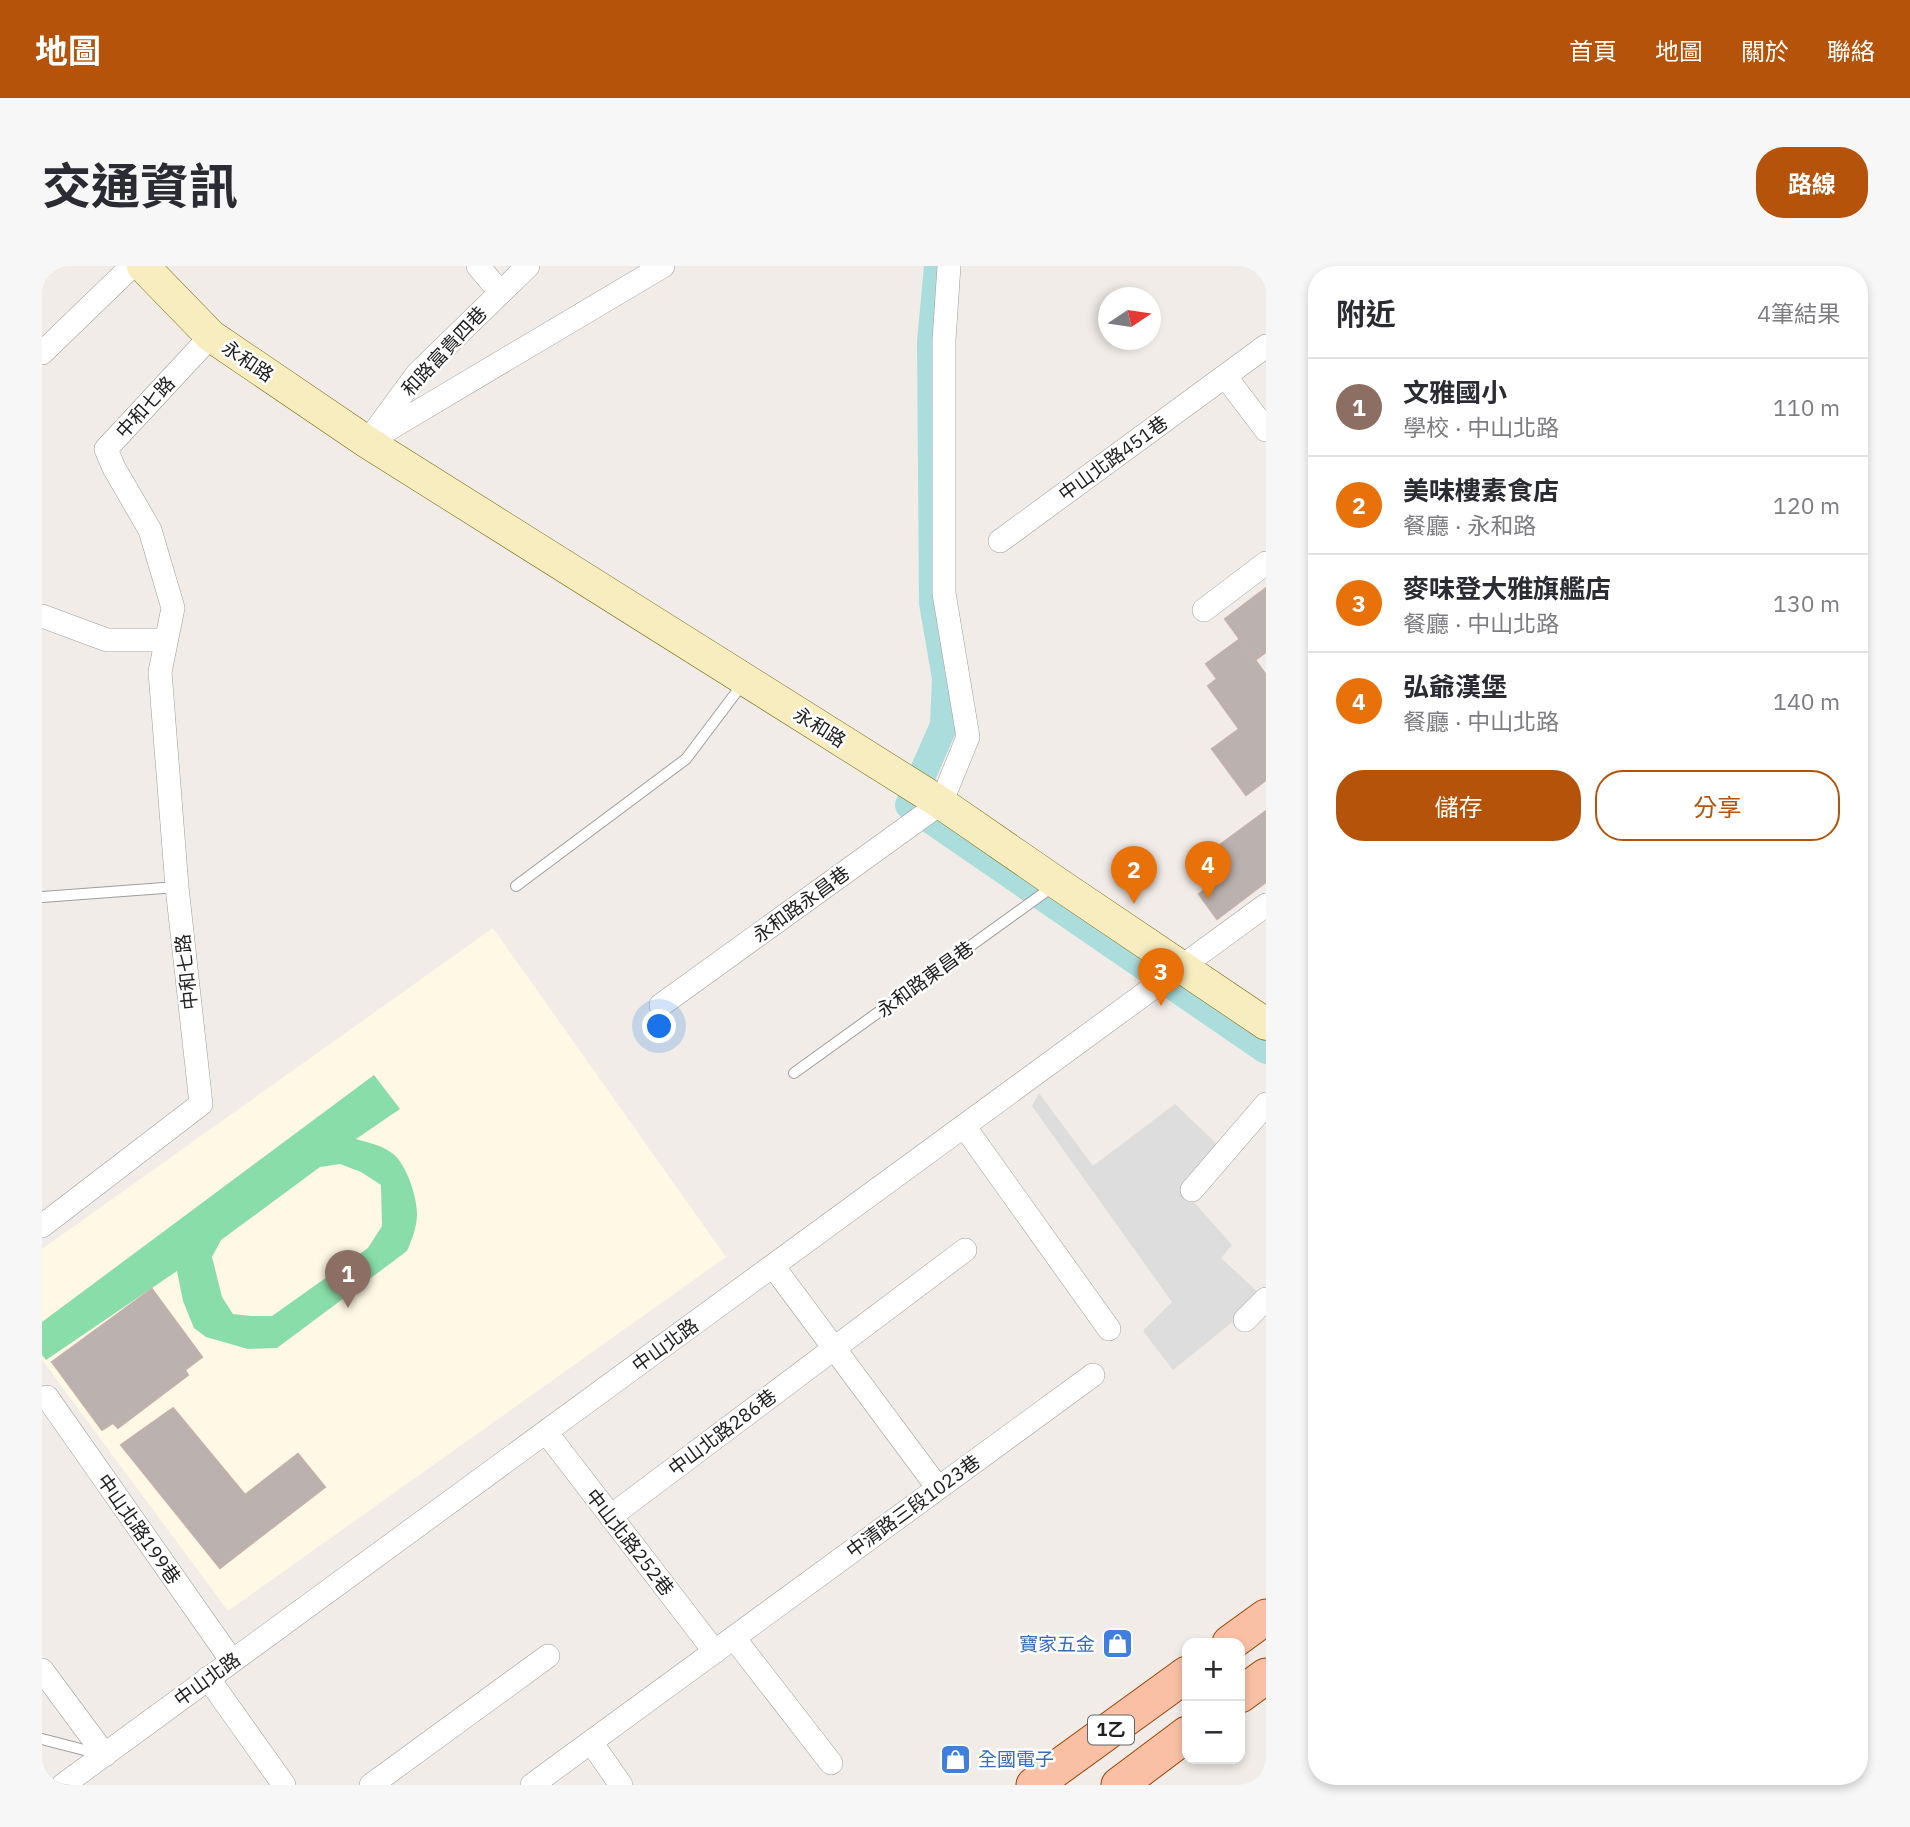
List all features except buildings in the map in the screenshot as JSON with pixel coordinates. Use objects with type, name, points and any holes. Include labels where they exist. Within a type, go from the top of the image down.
[{"type":"main road","name":"永和路","points":[[143,266],[211,336],[367,442],[940,803],[1266,1024]]},
{"type":"main road","points":[[1237,1638],[1266,1617]]},
{"type":"main road","points":[[1245,1691],[1266,1676]]},
{"type":"main road","name":"1乙","points":[[1034,1785],[1182,1678]]},
{"type":"main road","name":"1乙","points":[[1119,1785],[1182,1738]]},
{"type":"street","points":[[48,343],[132,266]]},
{"type":"street","points":[[478,266],[500,292]]},
{"type":"street","name":"和路富貴四巷","points":[[367,442],[417,374],[528,266]]},
{"type":"street","points":[[367,442],[663,266]]},
{"type":"street","points":[[940,803],[968,737],[944,593],[944,340],[949,266]]},
{"type":"street","name":"中和七路","points":[[42,1226],[201,1104],[177,887],[160,672],[173,608],[150,530],[106,449],[211,336]]},
{"type":"street","name":"中山北路451巷","points":[[1000,541],[1266,346]]},
{"type":"street","points":[[1225,376],[1266,430]]},
{"type":"street","points":[[1204,610],[1266,563]]},
{"type":"street","points":[[42,616],[107,640],[166,640]]},
{"type":"street","name":"永和路永昌巷","points":[[661,1005],[940,803]]},
{"type":"street","name":"中山北路","points":[[63,1785],[1266,905]]},
{"type":"street","points":[[1192,1190],[1266,1104]]},
{"type":"street","points":[[964,1126],[1109,1329]]},
{"type":"street","name":"中山北路286巷","points":[[611,1516],[965,1250]]},
{"type":"street","points":[[773,1266],[938,1488]]},
{"type":"street","points":[[1245,1320],[1266,1299]]},
{"type":"street","name":"中清路三段1023巷","points":[[532,1785],[1093,1375]]},
{"type":"street","name":"中山北路199巷","points":[[47,1397],[232,1661]]},
{"type":"street","name":"中山北路252巷","points":[[546,1432],[715,1652]]},
{"type":"street","points":[[734,1638],[831,1763]]},
{"type":"street","points":[[372,1785],[548,1656]]},
{"type":"street","points":[[42,1670],[105,1755]]},
{"type":"street","points":[[208,1678],[285,1785]]},
{"type":"street","points":[[591,1742],[621,1785]]},
{"type":"lane","points":[[516,886],[686,758],[746,680]]},
{"type":"lane","name":"永和路東昌巷","points":[[793,1073],[1056,884]]},
{"type":"lane","points":[[42,897],[177,887]]},
{"type":"lane","points":[[42,1739],[105,1755]]},
{"type":"shaded area","points":[[493,928],[726,1257],[228,1611],[42,1360],[42,1249]]},
{"type":"shaded area","points":[[1039,1093],[1093,1166],[1175,1104],[1221,1148],[1185,1192],[1232,1245],[1221,1258],[1261,1295],[1240,1316],[1173,1370],[1143,1331],[1172,1302],[1032,1106]]},
{"type":"green space","points":[[374,1075],[400,1109],[356,1139],[392,1153],[406,1172],[413,1189],[417,1214],[407,1251],[277,1348],[248,1349],[206,1337],[194,1328],[183,1301],[177,1271],[46,1360],[42,1355],[42,1322]],"holes":[[[340,1164],[361,1172],[381,1185],[382,1226],[368,1248],[272,1316],[233,1314],[222,1297],[212,1257],[221,1240],[320,1167]]]},
{"type":"waterway","points":[[938,266],[931,342],[933,603],[946,678],[944,725],[909,805],[1266,1050]]},
{"type":"place","name":"弘爺漢堡","points":[[1208,899]]},
{"type":"place","name":"美味樓素食店","points":[[1134,904]]},
{"type":"place","name":"麥味登大雅旗艦店","points":[[1161,1006]]},
{"type":"place","name":"文雅國小","points":[[348,1308]]},
{"type":"place","name":"寶家五金","points":[[1118,1644]]},
{"type":"place","name":"全國電子","points":[[955,1759]]}]
